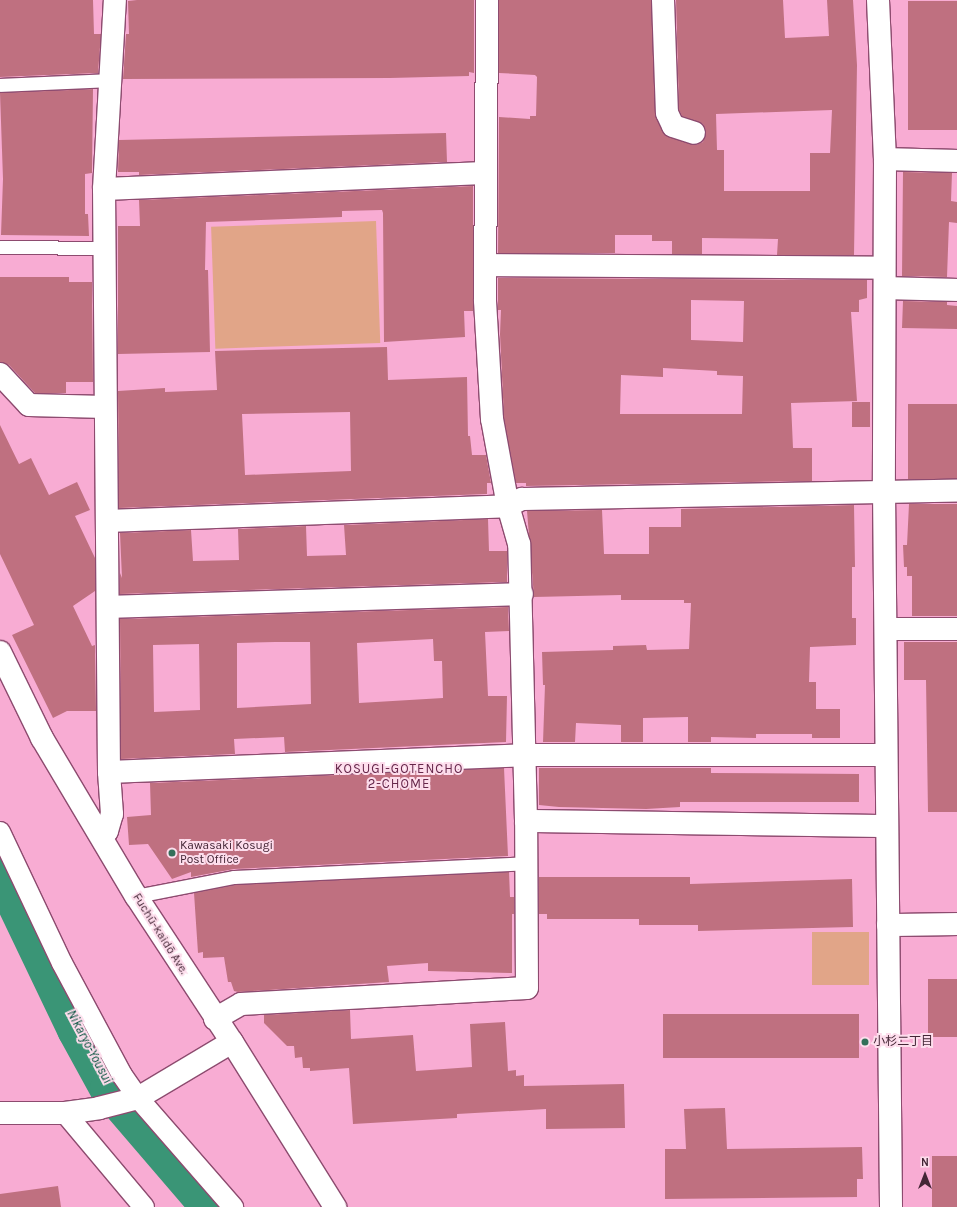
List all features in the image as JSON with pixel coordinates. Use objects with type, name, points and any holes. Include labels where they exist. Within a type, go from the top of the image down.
[{"type":"main road","points":[[101,835],[107,831],[112,814],[109,772],[109,607],[105,407],[104,189],[115,0]]},
{"type":"main road","points":[[215,1019],[241,1004],[527,988],[529,955],[526,863],[522,594],[519,544],[508,506],[492,419],[485,265],[487,0]]},
{"type":"main road","points":[[663,0],[667,113],[673,126],[694,133]]},
{"type":"main road","points":[[878,0],[885,160],[884,490],[891,1207]]},
{"type":"main road","points":[[885,160],[957,161]]},
{"type":"main road","points":[[104,189],[485,173]]},
{"type":"main road","points":[[485,265],[885,278],[957,290]]},
{"type":"main road","points":[[0,374],[29,405],[105,407]]},
{"type":"main road","points":[[108,521],[508,506],[522,499],[884,490],[957,491]]},
{"type":"main road","points":[[109,607],[522,594]]},
{"type":"main road","points":[[886,628],[957,629]]},
{"type":"main road","name":"Fuchū-kaidō Ave.","points":[[0,652],[42,738],[136,896],[215,1019],[232,1042],[335,1207]]},
{"type":"main road","points":[[109,772],[524,755],[886,755]]},
{"type":"main road","points":[[526,821],[887,826]]},
{"type":"main road","points":[[888,925],[957,924]]},
{"type":"main road","points":[[0,1113],[66,1113],[99,1108],[138,1098],[232,1042]]},
{"type":"street","points":[[0,832],[62,963],[122,1075],[138,1098],[232,1207]]},
{"type":"street","points":[[66,1113],[144,1207]]},
{"type":"lane","points":[[0,85],[111,80]]},
{"type":"lane","points":[[0,247],[105,248]]},
{"type":"lane","points":[[136,896],[234,877],[526,863]]},
{"type":"shaded area","points":[[376,221],[380,343],[215,349],[211,227]]},
{"type":"shaded area","points":[[812,932],[869,932],[869,985],[812,985]]},
{"type":"building","points":[[0,0],[93,0],[94,34],[101,34],[98,73],[0,77]]},
{"type":"building","points":[[474,0],[474,73],[469,72],[469,76],[390,78],[123,79],[126,34],[129,34],[128,1]]},
{"type":"building","points":[[499,0],[651,0],[656,118],[665,135],[696,145],[703,142],[706,131],[703,124],[682,116],[679,110],[676,0],[783,0],[785,38],[829,36],[827,0],[853,0],[857,65],[854,255],[777,255],[778,239],[702,238],[702,254],[672,254],[672,241],[652,241],[652,235],[615,235],[615,253],[498,253],[499,117],[530,119],[530,116],[536,116],[537,77],[535,75],[499,73]],"holes":[[[832,110],[830,153],[810,153],[810,191],[724,191],[724,150],[717,150],[716,114]]]},
{"type":"building","points":[[908,1],[957,1],[957,130],[908,130]]},
{"type":"building","points":[[93,89],[92,173],[85,174],[85,214],[88,214],[89,236],[1,235],[3,179],[0,93]]},
{"type":"building","points":[[446,133],[447,162],[139,175],[139,172],[118,172],[119,140]]},
{"type":"building","points":[[903,172],[952,173],[951,201],[957,202],[957,223],[949,222],[947,277],[902,276]]},
{"type":"building","points":[[473,186],[473,311],[464,311],[465,337],[384,342],[383,213],[382,210],[342,211],[342,217],[206,222],[205,270],[208,270],[210,352],[118,354],[118,226],[140,226],[139,200]]},
{"type":"building","points":[[0,277],[69,277],[69,282],[92,282],[93,382],[66,382],[66,393],[35,393],[9,365],[0,362]]},
{"type":"building","points":[[498,278],[867,280],[867,298],[859,300],[859,312],[851,312],[857,401],[791,403],[793,448],[812,448],[812,481],[526,486],[526,483],[516,483],[504,418],[500,334],[501,310],[498,310]],"holes":[[[691,300],[744,301],[743,342],[691,340]],[[663,368],[717,371],[717,375],[743,376],[742,414],[620,414],[621,375],[663,377]]]},
{"type":"building","points":[[903,301],[947,302],[947,305],[957,306],[957,329],[902,328]]},
{"type":"building","points":[[387,347],[388,380],[467,377],[468,436],[470,436],[472,455],[486,455],[491,483],[487,483],[487,494],[119,508],[118,391],[165,388],[165,392],[217,390],[215,351]],"holes":[[[350,412],[351,471],[245,475],[242,414]]]},
{"type":"building","points":[[852,402],[870,402],[870,427],[852,427]]},
{"type":"building","points":[[908,404],[957,404],[957,479],[908,479]]},
{"type":"building","points":[[0,425],[19,464],[31,458],[49,495],[77,482],[90,510],[75,516],[95,558],[95,591],[73,606],[92,646],[95,645],[96,711],[67,711],[53,718],[12,635],[34,625],[0,554]]},
{"type":"building","points":[[909,504],[957,504],[957,616],[912,616],[912,576],[907,576],[907,567],[904,567],[903,545],[907,545]]},
{"type":"building","points":[[854,505],[855,567],[852,567],[852,618],[856,618],[856,645],[810,647],[809,682],[816,682],[816,709],[840,709],[840,738],[812,738],[812,734],[756,734],[756,738],[711,737],[711,742],[688,742],[688,717],[643,718],[643,742],[621,742],[621,725],[576,723],[575,742],[543,742],[545,685],[543,685],[542,652],[613,650],[613,646],[646,645],[647,650],[689,649],[691,603],[684,603],[684,600],[621,600],[621,595],[534,597],[527,511],[602,510],[604,554],[649,554],[649,527],[681,527],[681,509]]},
{"type":"building","points":[[488,519],[489,551],[507,551],[507,582],[120,594],[120,573],[122,578],[120,533],[191,530],[193,561],[239,560],[238,529],[306,526],[307,556],[346,555],[344,525]]},
{"type":"building","points":[[508,607],[509,631],[485,632],[488,696],[507,696],[506,742],[285,752],[284,737],[234,739],[235,754],[121,759],[120,619]],"holes":[[[433,639],[434,661],[442,661],[443,698],[359,703],[357,643]],[[310,642],[311,704],[237,708],[237,643]],[[199,644],[200,710],[154,712],[153,645]]]},
{"type":"building","points":[[904,642],[957,642],[957,812],[928,812],[926,680],[904,680]]},
{"type":"building","points":[[504,768],[508,856],[234,869],[191,877],[191,872],[172,879],[148,844],[129,845],[127,817],[151,815],[150,783]]},
{"type":"building","points":[[539,768],[711,768],[711,773],[859,774],[859,802],[680,802],[680,807],[646,809],[559,807],[539,805]]},
{"type":"building","points":[[509,872],[510,897],[514,897],[514,914],[512,914],[512,973],[428,971],[428,963],[387,966],[389,982],[238,992],[234,991],[231,982],[228,982],[224,957],[203,958],[203,952],[198,953],[194,893],[235,885]]},
{"type":"building","points":[[539,877],[690,877],[690,884],[852,879],[853,927],[698,931],[698,925],[639,925],[639,919],[547,919],[547,914],[539,914]]},
{"type":"building","points":[[928,979],[957,979],[957,1037],[928,1037]]},
{"type":"building","points":[[350,1010],[351,1039],[413,1035],[416,1071],[472,1067],[470,1024],[505,1022],[508,1071],[516,1070],[516,1076],[524,1075],[524,1086],[624,1084],[625,1128],[546,1129],[546,1109],[457,1114],[457,1118],[353,1124],[349,1068],[310,1071],[310,1068],[303,1068],[302,1057],[295,1058],[294,1046],[287,1046],[264,1023],[264,1015]]},
{"type":"building","points":[[663,1014],[859,1014],[859,1058],[663,1058]]},
{"type":"building","points":[[725,1108],[727,1149],[862,1147],[863,1179],[857,1179],[857,1197],[665,1199],[665,1149],[686,1149],[684,1109]]},
{"type":"building","points":[[932,1156],[957,1156],[957,1207],[932,1207]]},
{"type":"building","points":[[58,1186],[61,1207],[0,1207],[0,1194]]},
{"type":"waterway","name":"Nikaryo-Yousui","points":[[0,866],[78,1029],[111,1089],[212,1207]]},
{"type":"place","name":"Kawasaki Kosugi Post Office","points":[[172,853]]},
{"type":"place","name":"小杉二丁目","points":[[865,1042]]},
{"type":"district","name":"KOSUGI-GOTENCHO 2-CHOME","points":[[399,778]]}]
